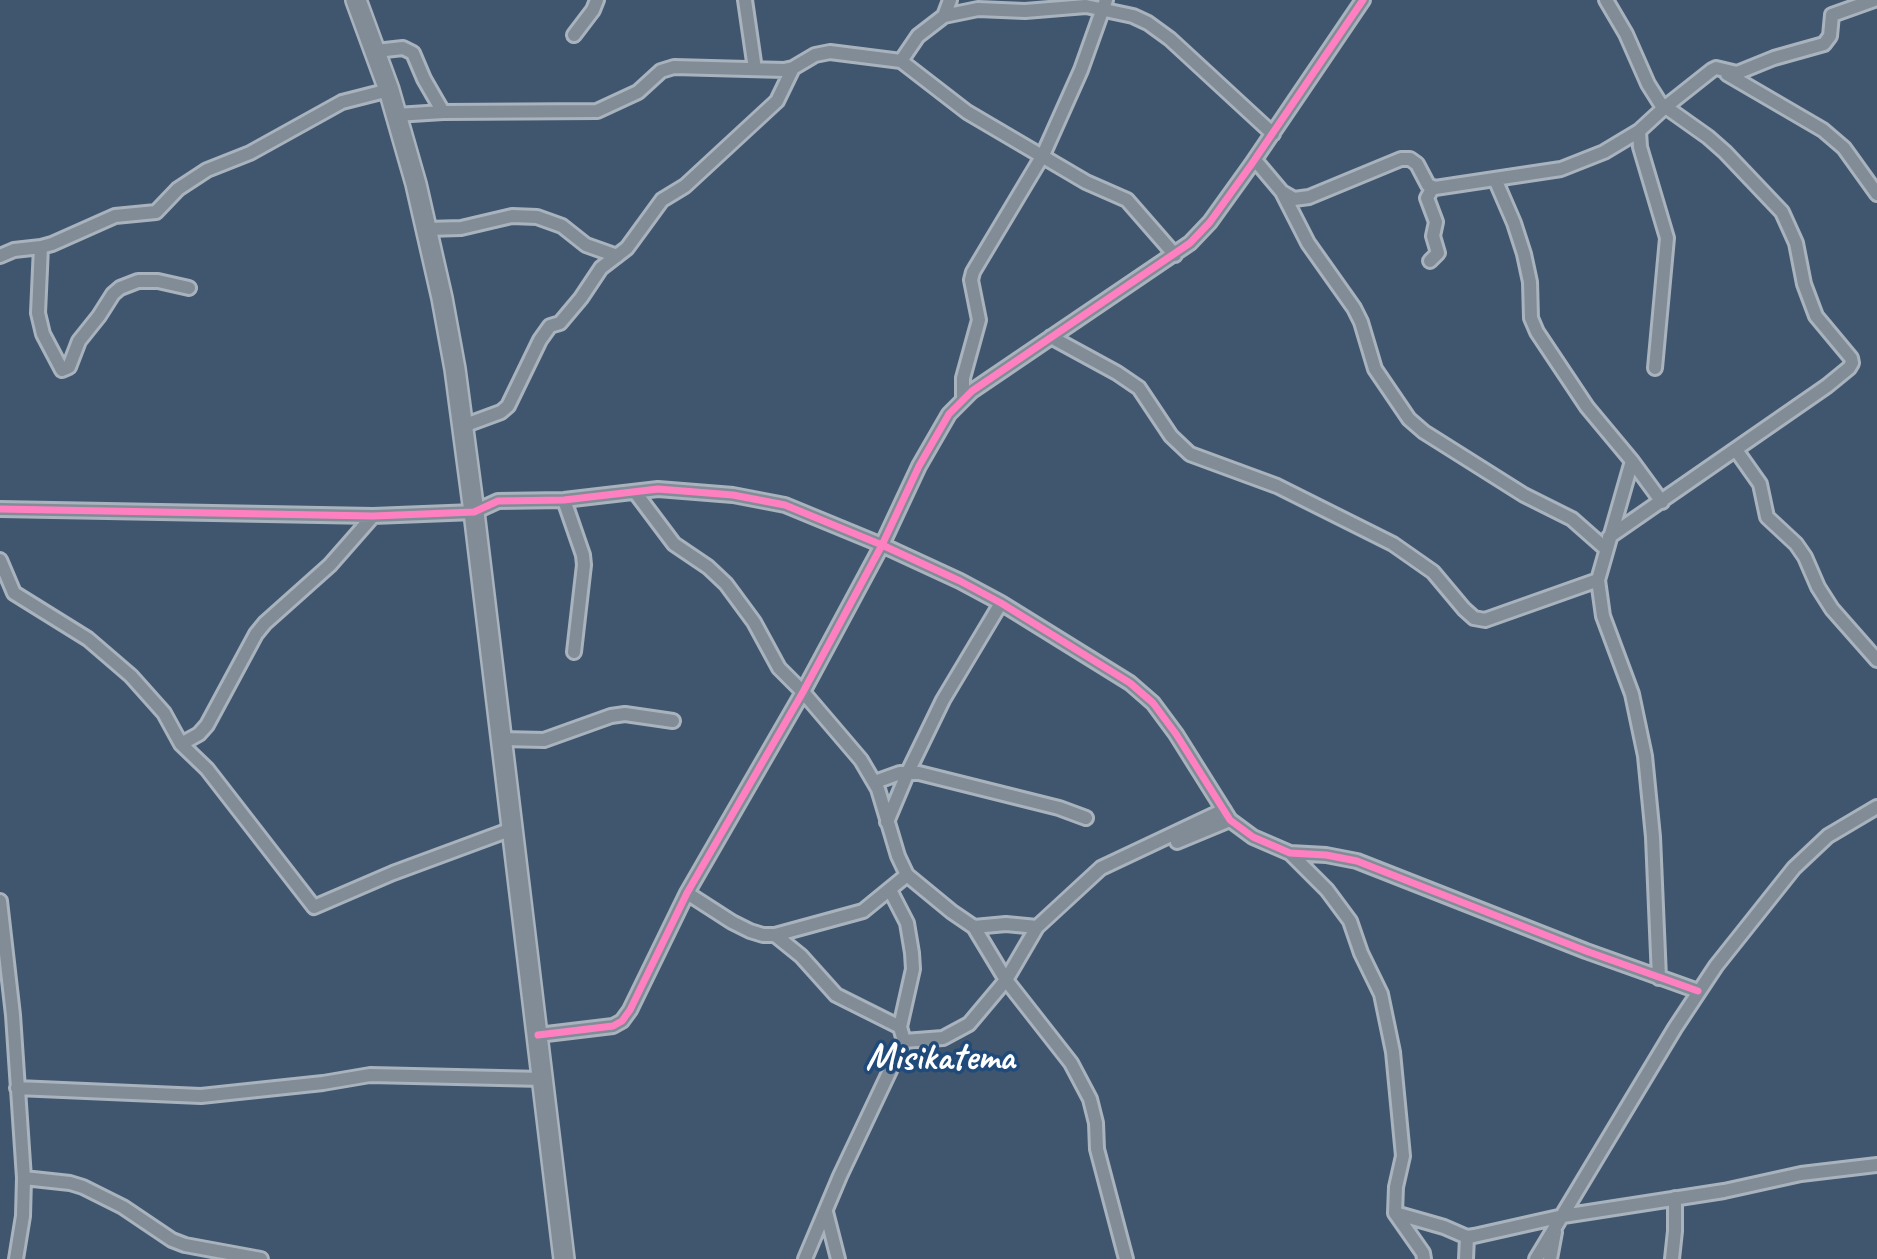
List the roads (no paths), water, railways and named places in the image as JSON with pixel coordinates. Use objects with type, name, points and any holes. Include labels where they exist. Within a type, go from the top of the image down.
[{"type":"highway","points":[[356,0],[397,115],[442,298],[474,512],[564,1259]]},
{"type":"street","points":[[574,35],[593,10],[597,0]]},
{"type":"street","points":[[745,0],[755,69]]},
{"type":"street","points":[[944,16],[950,0]]},
{"type":"street","points":[[538,1035],[606,1028],[622,1021],[630,1010],[687,893],[803,692],[882,545],[939,428],[963,397],[1175,255],[1210,222],[1363,0]]},
{"type":"street","points":[[1606,0],[1626,34],[1654,96],[1664,107],[1725,152],[1782,212],[1796,243],[1804,284],[1816,316],[1851,358],[1852,363],[1836,380],[1608,543]]},
{"type":"street","points":[[1716,68],[1737,73],[1774,58],[1824,44],[1830,36],[1832,15],[1874,0]]},
{"type":"street","points":[[901,61],[918,36],[944,16],[978,9],[1025,11],[1104,4],[1148,23],[1170,39],[1273,134]]},
{"type":"street","points":[[963,397],[963,378],[979,320],[971,275],[1043,155],[1081,70],[1104,4]]},
{"type":"street","points":[[376,51],[403,48],[413,52],[424,79],[443,112]]},
{"type":"street","points":[[397,115],[597,111],[638,92],[661,71],[674,67],[777,71],[793,68],[815,55],[830,52],[901,61],[951,102],[1086,182],[1127,200],[1175,255]]},
{"type":"street","points":[[463,426],[501,412],[508,406],[540,340],[550,326],[567,317],[598,272],[628,248],[662,201],[685,186],[777,101],[793,68]]},
{"type":"street","points":[[1282,192],[1294,199],[1309,197],[1401,159],[1410,159],[1417,164],[1427,183],[1433,187],[1450,187],[1562,169],[1604,152],[1639,131],[1664,107],[1716,68]]},
{"type":"street","points":[[1716,68],[1823,130],[1844,148],[1877,194]]},
{"type":"street","points":[[0,256],[15,250],[41,247],[115,216],[156,212],[178,190],[207,170],[250,153],[342,102],[388,90]]},
{"type":"street","points":[[1639,131],[1640,146],[1667,238],[1655,368]]},
{"type":"street","points":[[1255,160],[1282,192],[1308,243],[1354,308],[1375,369],[1409,419],[1424,432],[1513,489],[1572,519],[1608,543]]},
{"type":"street","points":[[1495,179],[1524,254],[1530,282],[1531,318],[1537,332],[1587,407],[1662,502]]},
{"type":"street","points":[[1430,261],[1438,253],[1433,236],[1436,222],[1427,198],[1433,187]]},
{"type":"street","points":[[427,229],[461,228],[512,216],[537,217],[562,226],[586,245],[617,256]]},
{"type":"street","points":[[41,247],[38,313],[43,334],[62,370],[69,367],[79,341],[120,288],[138,281],[158,281],[189,288]]},
{"type":"street","points":[[1051,337],[1139,388],[1171,436],[1190,454],[1277,485],[1393,544],[1433,572],[1475,618],[1485,620],[1598,580]]},
{"type":"street","points":[[1736,450],[1758,479],[1768,517],[1796,544],[1832,609],[1877,660]]},
{"type":"street","points":[[1632,461],[1598,580],[1603,616],[1632,694],[1645,755],[1653,837],[1659,978]]},
{"type":"street","points":[[0,509],[373,516],[474,512],[498,501],[564,500],[658,489],[698,491],[761,500],[809,514],[882,545],[1001,603],[1116,674],[1143,694],[1176,734],[1227,815],[1253,837],[1290,853],[1326,855],[1357,861],[1698,991]]},
{"type":"street","points":[[635,492],[668,538],[708,567],[726,584],[754,622],[779,668],[861,760],[875,782],[907,875],[951,912],[974,927],[1006,980],[1054,1039],[1083,1082],[1090,1099],[1096,1124],[1097,1149],[1126,1259]]},
{"type":"street","points":[[564,500],[584,565],[574,652]]},
{"type":"street","points":[[181,744],[199,734],[207,725],[256,634],[265,623],[330,565],[373,516]]},
{"type":"street","points":[[0,560],[14,593],[88,639],[131,676],[164,713],[181,744],[207,769],[239,807],[314,907],[393,873],[512,829]]},
{"type":"street","points":[[887,822],[943,700],[1001,603]]},
{"type":"street","points":[[502,739],[544,740],[611,716],[625,715],[673,721]]},
{"type":"street","points":[[875,782],[908,772],[929,775],[1059,808],[1086,818]]},
{"type":"street","points":[[1536,1259],[1698,991],[1794,867],[1828,836],[1877,807]]},
{"type":"street","points":[[904,1041],[943,1038],[969,1024],[1006,980],[1037,927],[1101,868],[1125,855],[1227,815]]},
{"type":"street","points":[[1290,853],[1327,890],[1350,921],[1381,994],[1393,1052],[1403,1156],[1396,1187],[1395,1213],[1423,1253],[1424,1259]]},
{"type":"street","points":[[687,893],[750,931],[775,935],[863,911],[907,875]]},
{"type":"street","points":[[805,1259],[904,1041],[900,1027],[913,970],[912,953],[907,923],[890,890]]},
{"type":"street","points":[[0,901],[13,1015],[24,1178],[23,1216],[16,1259]]},
{"type":"street","points":[[974,927],[1006,924],[1037,927]]},
{"type":"street","points":[[775,935],[801,956],[835,995],[900,1027]]},
{"type":"street","points":[[17,1088],[201,1096],[323,1083],[370,1075],[543,1079]]},
{"type":"street","points":[[1395,1213],[1444,1227],[1467,1237],[1563,1216],[1827,1170],[1877,1165]]},
{"type":"street","points":[[24,1178],[83,1187],[123,1207],[172,1240],[185,1245],[261,1259]]},
{"type":"street","points":[[1672,1259],[1675,1198]]},
{"type":"street","points":[[826,1212],[838,1259]]},
{"type":"street","points":[[1550,1259],[1555,1229]]},
{"type":"street","points":[[1466,1259],[1467,1237]]},
{"type":"district","name":"Misikatema","points":[[940,1059]]}]
